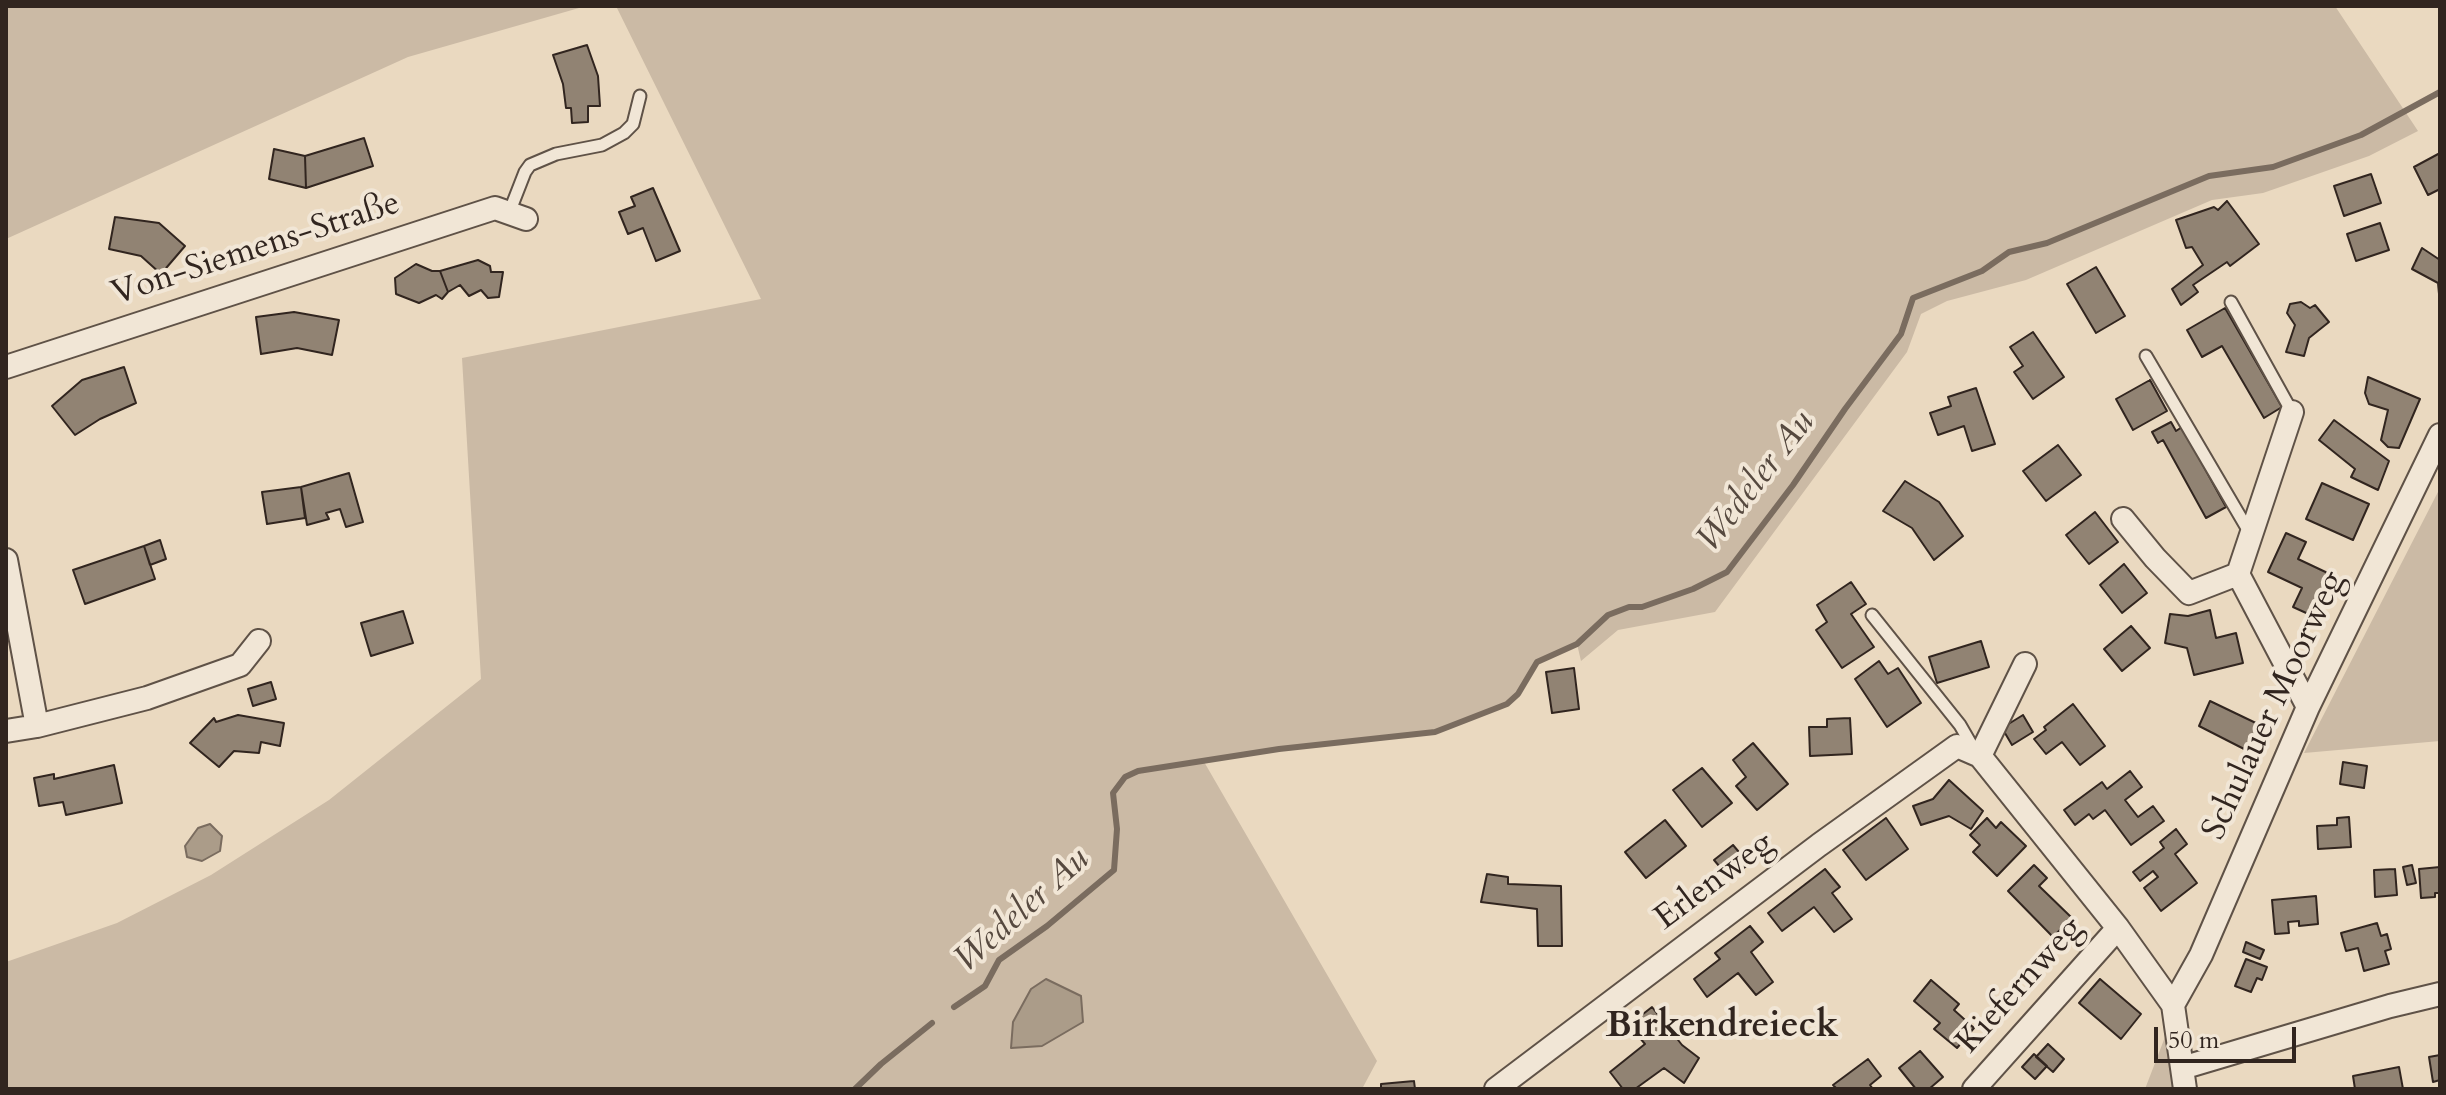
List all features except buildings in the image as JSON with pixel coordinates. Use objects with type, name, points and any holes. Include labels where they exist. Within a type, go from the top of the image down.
[{"type":"street","name":"Von-Siemens-Straße","points":[[6,367],[495,208],[518,216]]},
{"type":"street","points":[[2292,412],[2238,574],[2308,707]]},
{"type":"street","name":"Schulauer Moorweg","points":[[2173,1005],[2201,955],[2308,707],[2440,435]]},
{"type":"street","points":[[2123,519],[2189,593],[2238,574]]},
{"type":"street","points":[[6,560],[37,726]]},
{"type":"street","points":[[6,731],[147,698],[240,665],[259,641]]},
{"type":"street","points":[[2025,664],[1978,755],[2118,928],[2173,1005],[2183,1078],[2390,1006],[2440,994]]},
{"type":"street","name":"Erlenweg","points":[[1496,1089],[1819,845],[1957,746],[1978,755]]},
{"type":"street","name":"Kiefernweg","points":[[1974,1089],[2118,928]]},
{"type":"lane","points":[[518,216],[525,172],[530,165],[556,154],[602,145],[624,133],[633,124],[640,96]]},
{"type":"lane","points":[[2231,302],[2292,412]]},
{"type":"lane","points":[[2146,356],[2251,535]]},
{"type":"lane","points":[[1872,615],[1960,725],[1978,755]]},
{"type":"shaded area","points":[[6,6],[586,6],[408,57],[6,239]]},
{"type":"shaded area","points":[[616,6],[2335,6],[2418,131],[2369,156],[2263,193],[2212,200],[2026,280],[1947,301],[1921,314],[1907,352],[1715,612],[1618,630],[1581,661],[1577,644],[1546,656],[1537,662],[1518,694],[1507,704],[1435,732],[1203,760],[1377,1061],[1362,1089],[6,1089],[6,962],[117,923],[211,875],[329,800],[481,679],[462,358],[761,299]],"holes":[[[1031,989],[1042,1046],[1011,1048],[1013,1022]]]},
{"type":"shaded area","points":[[2440,488],[2440,741],[2304,753]]},
{"type":"shaded area","points":[[210,824],[222,836],[220,851],[202,861],[187,857],[185,846],[198,828]]},
{"type":"shaded area","points":[[1046,979],[1081,996],[1083,1022],[1042,1046],[1011,1048],[1013,1022],[1031,989]]},
{"type":"shaded area","points":[[2165,1037],[2173,1089],[2145,1089]]},
{"type":"waterway","name":"Wedeler Au","points":[[954,1007],[985,986],[999,960],[1047,926],[1114,870],[1117,829],[1113,793],[1125,777],[1138,771],[1279,749],[1435,732],[1507,704],[1518,694],[1537,662],[1577,644],[1608,615],[1693,589],[1727,572],[1901,334],[1913,298],[1982,271],[2009,252],[2047,243],[2209,176],[2273,167],[2361,135],[2440,92]]},
{"type":"waterway","name":"Wedeler Au","points":[[855,1089],[932,1023]]},
{"type":"district","name":"Birkendreieck","points":[[1722,1028]]}]
